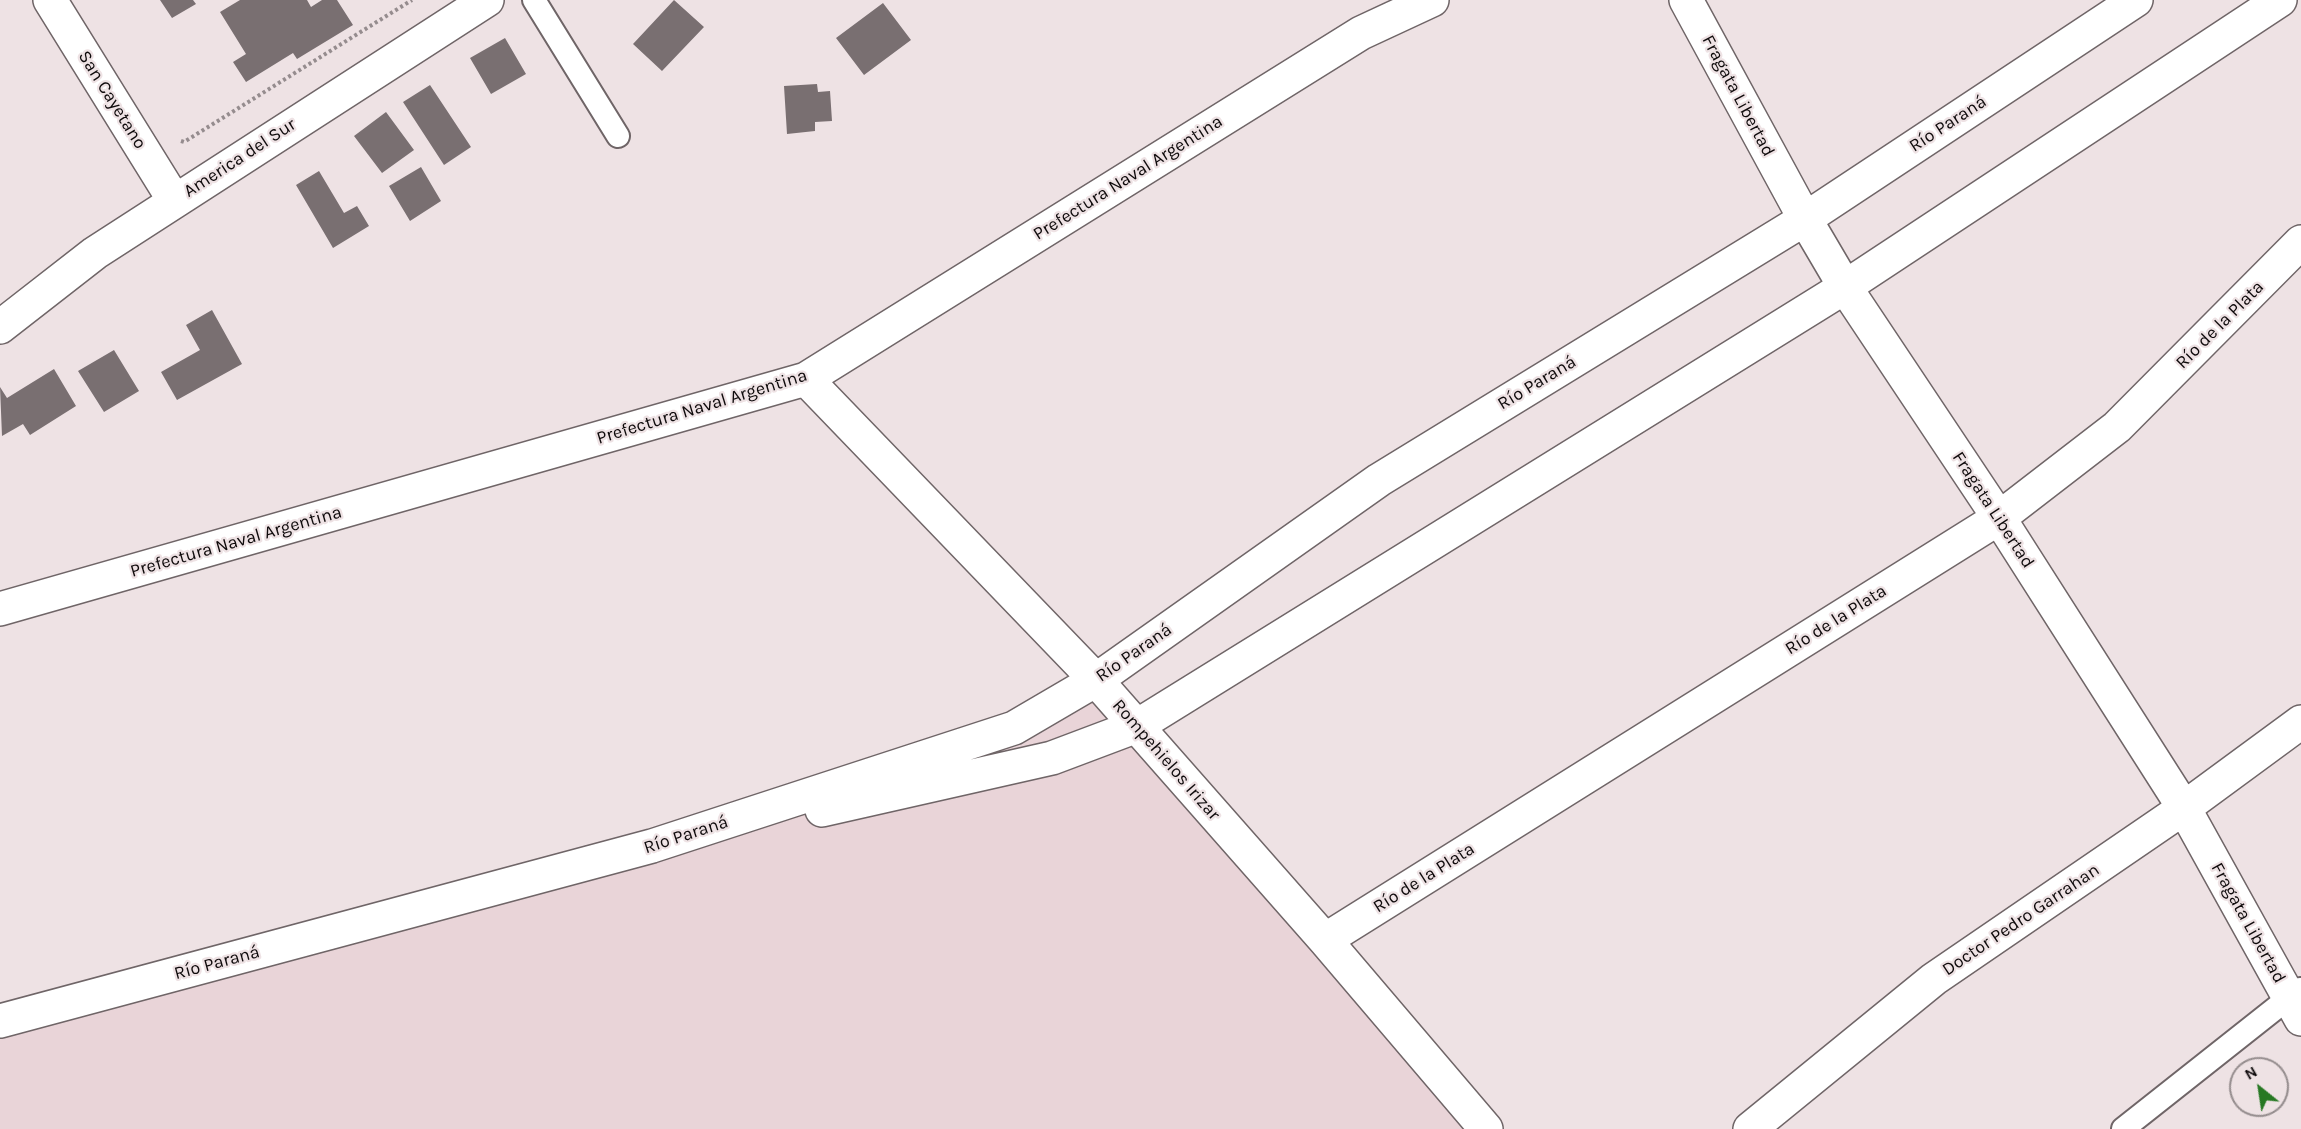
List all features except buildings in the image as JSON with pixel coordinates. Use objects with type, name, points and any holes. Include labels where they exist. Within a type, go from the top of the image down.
[{"type":"street","name":"San Cayetano","points":[[50,0],[174,200]]},
{"type":"street","name":"America del Sur","points":[[0,327],[95,253],[487,0]]},
{"type":"street","name":"Prefectura Naval Argentina","points":[[0,609],[806,379],[1361,33],[1432,0]]},
{"type":"street","name":"Fragata Libertad","points":[[1686,0],[1805,219],[1845,287],[1999,518],[2184,808],[2297,1001]]},
{"type":"street","name":"Río Paraná","points":[[0,1021],[652,846],[1014,728],[1096,680],[1379,480],[1805,219],[2136,0]]},
{"type":"street","points":[[652,846],[954,782],[1052,758],[1137,726],[1845,287],[2280,0]]},
{"type":"street","name":"Río de la Plata","points":[[1325,940],[1999,518],[2117,427],[2301,242]]},
{"type":"street","name":"Rompehielos Irizar","points":[[806,379],[1096,680],[1325,940],[1486,1129]]},
{"type":"street","name":"Doctor Pedro Garrahan","points":[[1750,1129],[1934,979],[2184,808],[2301,722]]},
{"type":"lane","points":[[534,0],[618,136]]},
{"type":"lane","points":[[2123,1129],[2297,1001]]},
{"type":"path","points":[[184,142],[412,0]]},
{"type":"shaded area","points":[[1096,680],[1486,1129],[0,1129],[0,1021],[652,846]]}]
